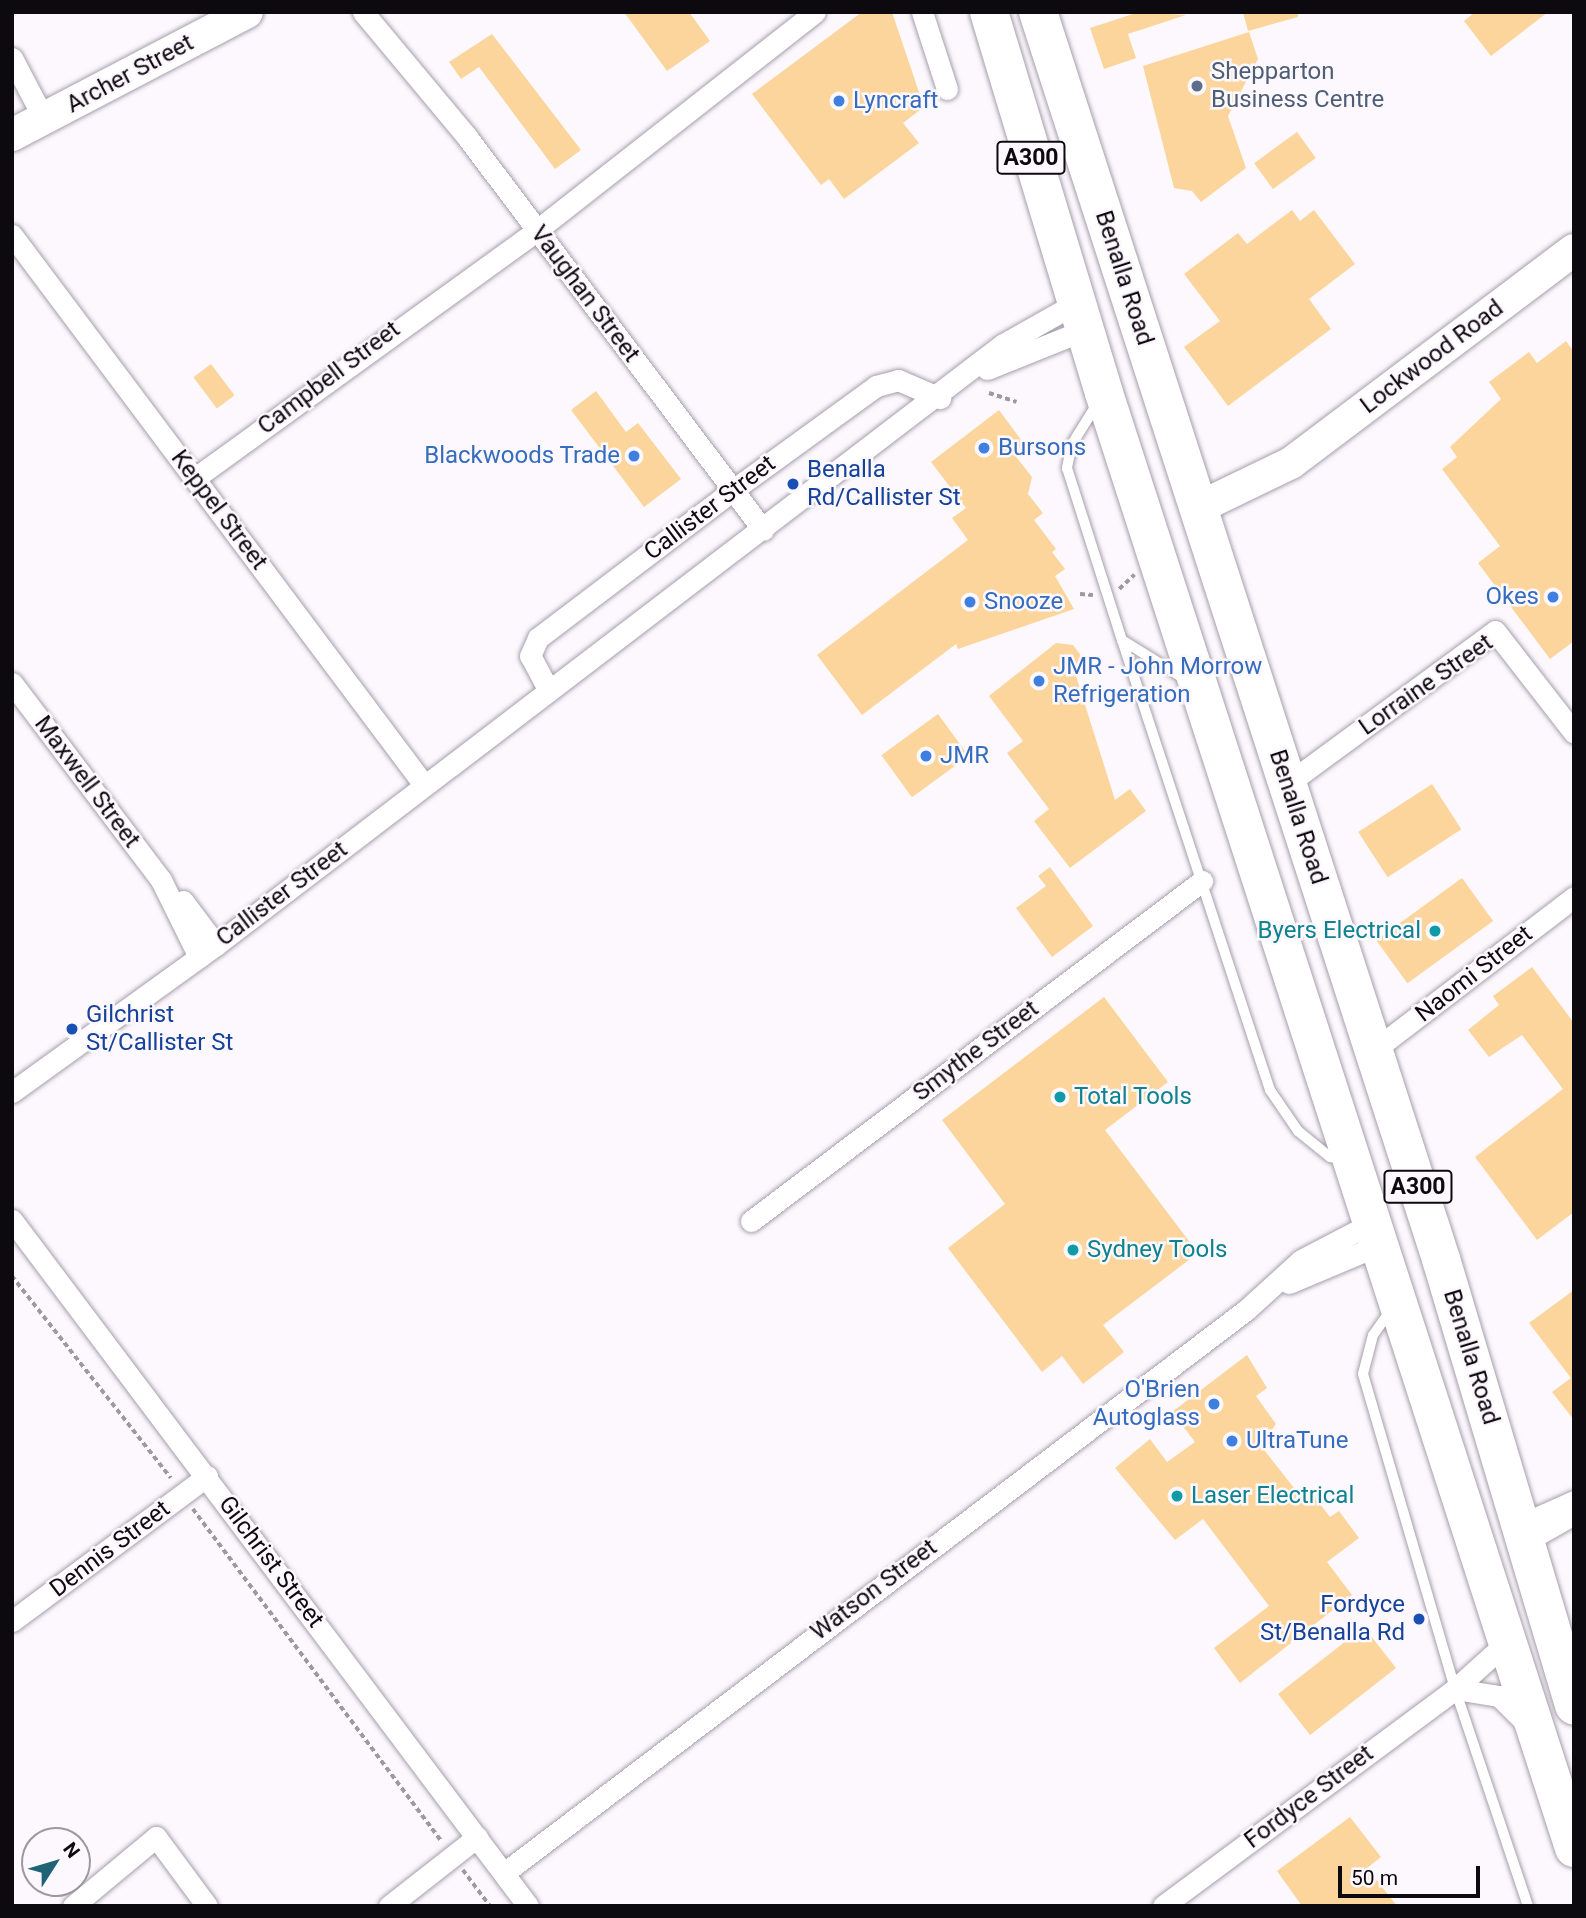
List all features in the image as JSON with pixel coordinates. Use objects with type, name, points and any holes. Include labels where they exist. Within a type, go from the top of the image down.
[{"type":"highway","name":"A300","points":[[989,12],[1104,393],[1574,1848]]},
{"type":"highway","name":"Benalla Road","points":[[1038,12],[1429,1219],[1574,1706]]},
{"type":"highway","points":[[1080,316],[1130,299]]},
{"type":"highway","points":[[1150,533],[1201,518]]},
{"type":"highway","points":[[1352,1161],[1377,1152],[1400,1131]]},
{"type":"highway","points":[[1376,1234],[1429,1219]]},
{"type":"highway","points":[[1477,1548],[1523,1534]]},
{"type":"street","name":"Archer Street","points":[[12,135],[247,12]]},
{"type":"street","name":"Vaughan Street","points":[[363,12],[405,58]]},
{"type":"street","name":"Vaughan Street","points":[[375,12],[405,58],[763,530]]},
{"type":"street","name":"Campbell Street","points":[[195,478],[815,12]]},
{"type":"street","points":[[922,12],[947,89]]},
{"type":"street","points":[[12,58],[44,119]]},
{"type":"street","name":"Keppel Street","points":[[12,235],[424,785]]},
{"type":"street","name":"Lockwood Road","points":[[1201,518],[1291,463],[1574,250]]},
{"type":"street","name":"Callister Street","points":[[957,384],[1035,345],[1080,316]]},
{"type":"street","name":"Callister Street","points":[[12,1092],[208,951],[424,785],[940,398],[1023,329],[1080,316]]},
{"type":"street","name":"Callister Street","points":[[549,691],[530,656],[538,638],[733,490],[876,386],[898,380],[940,398]]},
{"type":"street","name":"Lorraine Street","points":[[1287,785],[1495,631],[1574,733]]},
{"type":"street","name":"Maxwell Street","points":[[12,683],[161,880],[208,951]]},
{"type":"street","name":"Smythe Street","points":[[751,1222],[1202,881]]},
{"type":"street","name":"Naomi Street","points":[[1374,1050],[1574,897]]},
{"type":"street","name":"Gilchrist Street","points":[[12,1220],[528,1906]]},
{"type":"street","name":"Watson Street","points":[[504,1873],[1246,1310],[1301,1260],[1376,1234]]},
{"type":"street","name":"Dennis Street","points":[[12,1621],[207,1476]]},
{"type":"street","points":[[1523,1534],[1574,1501]]},
{"type":"street","points":[[1523,1534],[1574,1514]]},
{"type":"street","name":"Fordyce Street","points":[[1163,1906],[1455,1689],[1507,1642]]},
{"type":"street","points":[[1455,1689],[1499,1696],[1536,1732]]},
{"type":"street","points":[[389,1906],[477,1837]]},
{"type":"street","points":[[73,1906],[156,1838],[207,1906]]},
{"type":"lane","points":[[1104,393],[1072,444],[1067,468],[1122,640],[1281,1112],[1323,1153],[1352,1161]]},
{"type":"lane","points":[[1122,640],[1199,688]]},
{"type":"lane","points":[[1397,1301],[1373,1335],[1363,1374],[1455,1689],[1528,1906]]},
{"type":"path","points":[[989,393],[1017,402]]},
{"type":"path","points":[[12,1276],[169,1474],[179,1497],[199,1515],[490,1906]]},
{"type":"building","points":[[624,12],[689,12],[710,41],[667,71]]},
{"type":"building","name":"Lyncraft","points":[[862,12],[892,12],[924,107],[903,123],[919,143],[844,199],[829,179],[821,185],[752,94]]},
{"type":"building","points":[[1139,12],[1186,15],[1128,34],[1136,58],[1104,69],[1090,28]]},
{"type":"building","points":[[1243,12],[1298,12],[1298,17],[1248,31]]},
{"type":"building","points":[[1475,12],[1548,12],[1491,56],[1464,21]]},
{"type":"building","points":[[1249,32],[1258,59],[1228,116],[1246,168],[1201,202],[1192,191],[1174,188],[1143,66]]},
{"type":"building","points":[[492,34],[581,150],[555,169],[479,67],[461,79],[449,62]]},
{"type":"building","points":[[1297,132],[1316,158],[1273,189],[1254,163]]},
{"type":"building","points":[[1292,210],[1300,221],[1314,210],[1355,264],[1309,299],[1331,329],[1228,406],[1184,347],[1220,321],[1184,274],[1238,233],[1247,244]]},
{"type":"building","points":[[1566,341],[1574,352],[1574,641],[1550,659],[1478,563],[1500,546],[1442,469],[1457,457],[1450,447],[1501,399],[1489,382],[1529,352],[1537,363]]},
{"type":"building","points":[[211,364],[234,395],[217,408],[193,377]]},
{"type":"building","name":"Blackwoods Trade","points":[[596,391],[626,432],[638,423],[681,479],[644,507],[571,410]]},
{"type":"building","name":"Snooze","points":[[999,410],[1024,444],[1013,453],[1032,477],[1028,494],[1043,513],[1034,520],[1056,549],[1052,552],[1065,569],[1055,576],[1074,609],[958,649],[956,644],[862,715],[817,655],[968,540],[952,518],[966,508],[931,462]]},
{"type":"building","points":[[1056,643],[1073,645],[1089,666],[1076,676],[1115,800],[1130,789],[1146,811],[1070,868],[1034,821],[1049,809],[1007,753],[1023,741],[989,696]]},
{"type":"building","name":"JMR","points":[[938,714],[969,756],[912,797],[881,755]]},
{"type":"building","points":[[1432,784],[1461,829],[1388,877],[1358,832]]},
{"type":"building","points":[[1050,867],[1093,926],[1052,957],[1016,908],[1046,886],[1038,876]]},
{"type":"building","name":"Byers Electrical","points":[[1462,878],[1493,921],[1407,983],[1376,940]]},
{"type":"building","points":[[1532,967],[1574,1023],[1574,1212],[1537,1240],[1475,1157],[1563,1089],[1522,1035],[1489,1057],[1468,1030],[1499,1005],[1493,996]]},
{"type":"building","points":[[1104,997],[1168,1082],[1105,1130],[1198,1253],[1103,1325],[1124,1352],[1083,1384],[1062,1356],[1042,1372],[948,1248],[1005,1204],[942,1120]]},
{"type":"building","points":[[1574,1290],[1574,1420],[1552,1392],[1571,1378],[1529,1323]]},
{"type":"building","points":[[1247,1355],[1267,1388],[1256,1396],[1276,1424],[1261,1446],[1305,1502],[1314,1496],[1330,1517],[1339,1511],[1359,1538],[1327,1562],[1352,1595],[1240,1683],[1214,1648],[1269,1606],[1203,1519],[1175,1540],[1115,1468],[1150,1439],[1167,1462],[1195,1442],[1172,1412]]},
{"type":"building","points":[[1364,1627],[1396,1668],[1310,1735],[1278,1694]]},
{"type":"building","points":[[1350,1817],[1381,1857],[1367,1868],[1397,1906],[1302,1906],[1277,1871]]},
{"type":"place","name":"Shepparton Business Centre","points":[[1197,86]]},
{"type":"place","name":"Lyncraft","points":[[839,101]]},
{"type":"place","name":"Bursons","points":[[984,448]]},
{"type":"place","name":"Blackwoods Trade","points":[[634,456]]},
{"type":"place","name":"Benalla Rd/Callister St","points":[[793,484]]},
{"type":"place","name":"Okes","points":[[1553,597]]},
{"type":"place","name":"Snooze","points":[[970,602]]},
{"type":"place","name":"JMR - John Morrow Refrigeration","points":[[1039,681]]},
{"type":"place","name":"JMR","points":[[926,756]]},
{"type":"place","name":"Byers Electrical","points":[[1435,931]]},
{"type":"place","name":"Gilchrist St/Callister St","points":[[72,1029]]},
{"type":"place","name":"Total Tools","points":[[1060,1097]]},
{"type":"place","name":"Sydney Tools","points":[[1073,1250]]},
{"type":"place","name":"O'Brien Autoglass","points":[[1214,1404]]},
{"type":"place","name":"UltraTune","points":[[1232,1441]]},
{"type":"place","name":"Laser Electrical","points":[[1177,1496]]},
{"type":"place","name":"Fordyce St/Benalla Rd","points":[[1419,1619]]}]
